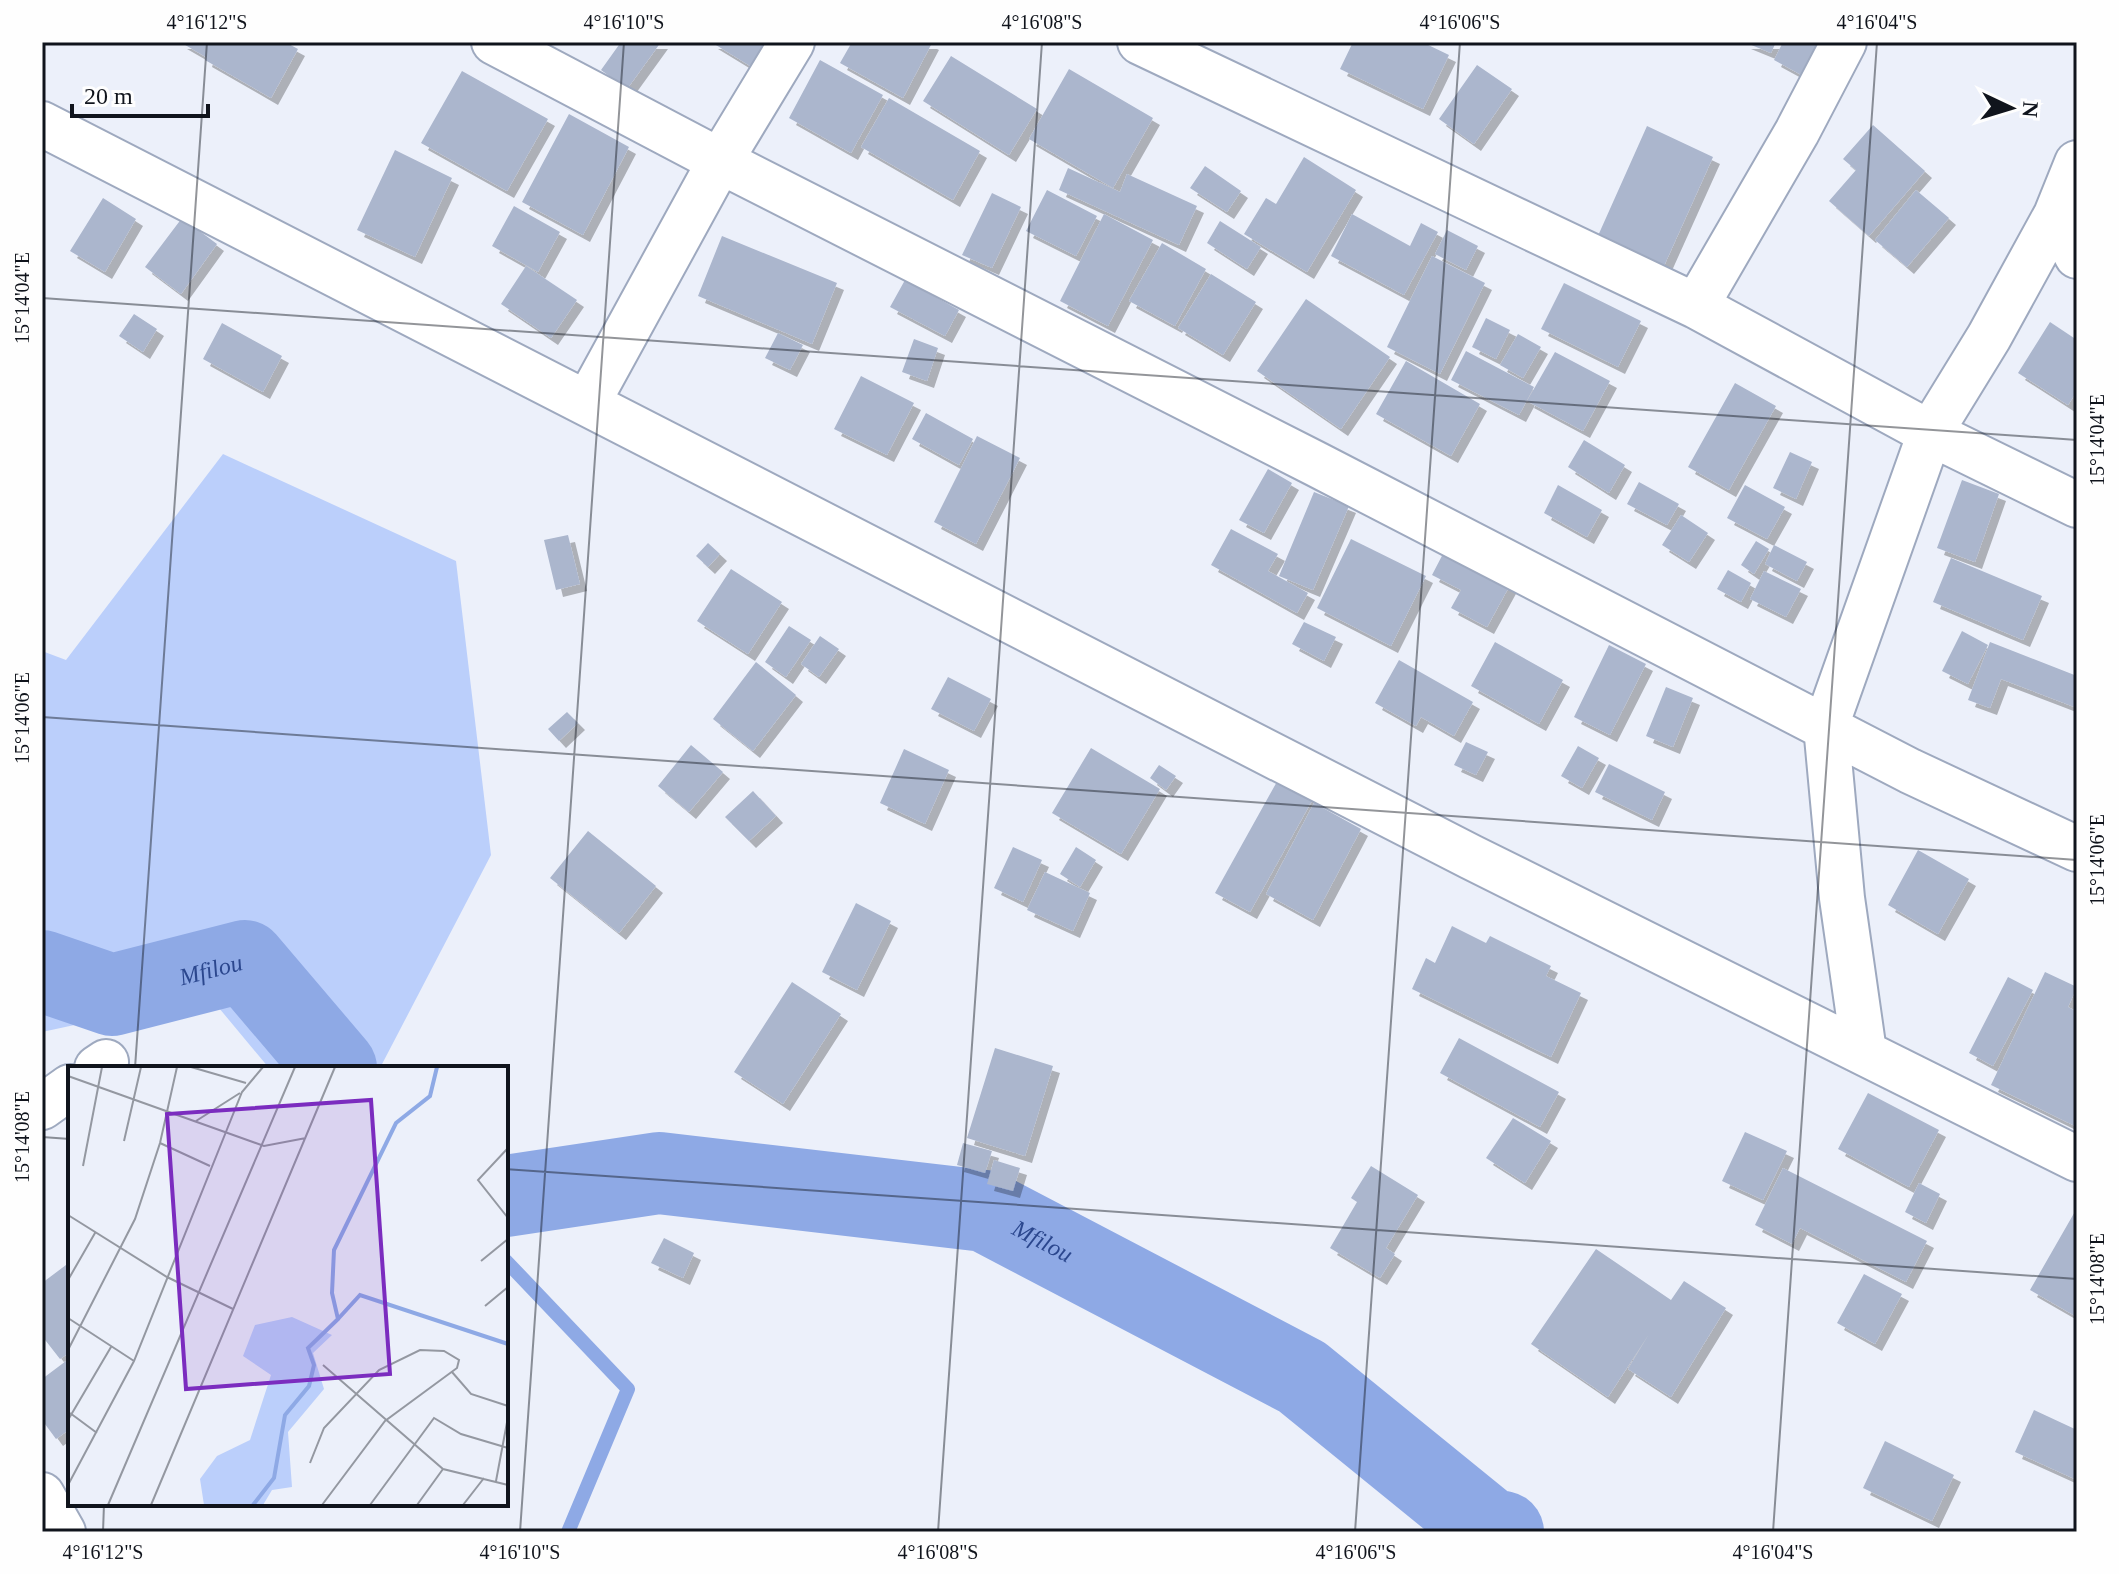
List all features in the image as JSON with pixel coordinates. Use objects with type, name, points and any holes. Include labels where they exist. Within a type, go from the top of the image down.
[{"type":"street","points":[[494,42],[1910,771],[2077,849]]},
{"type":"street","points":[[588,402],[720,161],[792,42]]},
{"type":"street","points":[[1140,42],[1696,306],[1930,433],[2077,505]]},
{"type":"street","points":[[1696,306],[1797,132],[1844,42]]},
{"type":"street","points":[[42,124],[1457,849],[2077,1159]]},
{"type":"street","points":[[1864,1052],[1842,898],[1826,726],[1930,433],[1989,337],[2056,215],[2077,163]]},
{"type":"street","points":[[2056,215],[2077,256]]},
{"type":"street","points":[[42,1107],[68,1088]]},
{"type":"street","points":[[42,1495],[63,1532]]},
{"type":"shaded area","points":[[223,454],[456,561],[491,855],[381,1066],[267,1066],[209,996],[42,1032],[42,651],[66,660]]},
{"type":"building","points":[[180,42],[285,42],[298,49],[271,98]]},
{"type":"building","points":[[621,42],[661,42],[627,89],[601,70]]},
{"type":"building","points":[[711,42],[766,42],[752,67]]},
{"type":"building","points":[[852,42],[932,43],[903,98],[840,63]]},
{"type":"building","points":[[1353,42],[1422,42],[1449,55],[1423,109],[1340,69]]},
{"type":"building","points":[[1744,42],[1776,42],[1771,53]]},
{"type":"building","points":[[1783,42],[1827,42],[1807,78],[1774,60]]},
{"type":"building","points":[[951,56],[1037,109],[1009,155],[923,101]]},
{"type":"building","points":[[820,60],[883,95],[851,153],[789,118]]},
{"type":"building","points":[[1477,65],[1512,89],[1474,144],[1439,119]]},
{"type":"building","points":[[1069,69],[1153,118],[1113,188],[1029,139]]},
{"type":"building","points":[[462,71],[548,119],[507,191],[421,143]]},
{"type":"building","points":[[889,98],[980,151],[953,200],[861,147]]},
{"type":"building","points":[[569,114],[629,147],[583,235],[522,202]]},
{"type":"building","points":[[1873,125],[1925,171],[1869,236],[1829,201],[1856,170],[1843,159]]},
{"type":"building","points":[[1647,126],[1713,157],[1663,268],[1597,238]]},
{"type":"building","points":[[395,150],[452,178],[415,257],[357,230]]},
{"type":"building","points":[[1304,157],[1356,190],[1307,272],[1244,234],[1266,198],[1276,204]]},
{"type":"building","points":[[1205,166],[1241,191],[1227,212],[1190,188]]},
{"type":"building","points":[[1068,168],[1120,192],[1127,174],[1197,206],[1179,245],[1059,190]]},
{"type":"building","points":[[1047,190],[1097,216],[1076,256],[1026,231]]},
{"type":"building","points":[[1916,190],[1949,218],[1907,267],[1875,240]]},
{"type":"building","points":[[992,193],[1021,207],[992,268],[962,255]]},
{"type":"building","points":[[103,198],[136,219],[105,272],[70,251]]},
{"type":"building","points":[[514,206],[560,232],[538,272],[492,246]]},
{"type":"building","points":[[1104,214],[1153,240],[1108,326],[1060,301]]},
{"type":"building","points":[[1352,214],[1410,246],[1421,223],[1438,232],[1404,295],[1331,256]]},
{"type":"building","points":[[182,218],[217,244],[181,294],[145,267]]},
{"type":"building","points":[[1220,221],[1261,247],[1247,269],[1207,243]]},
{"type":"building","points":[[1447,230],[1478,246],[1466,270],[1435,254]]},
{"type":"building","points":[[722,236],[837,283],[812,344],[698,296]]},
{"type":"building","points":[[1162,243],[1206,269],[1175,326],[1129,301]]},
{"type":"building","points":[[1432,256],[1485,283],[1440,374],[1387,347]]},
{"type":"building","points":[[526,266],[577,300],[551,338],[501,304]]},
{"type":"building","points":[[1211,274],[1256,302],[1223,355],[1178,328]]},
{"type":"building","points":[[905,280],[959,310],[945,336],[890,307]]},
{"type":"building","points":[[1564,283],[1641,321],[1618,367],[1541,329]]},
{"type":"building","points":[[1306,299],[1390,357],[1341,429],[1257,371]]},
{"type":"building","points":[[134,314],[157,329],[143,352],[119,336]]},
{"type":"building","points":[[1486,318],[1510,330],[1496,359],[1472,347]]},
{"type":"building","points":[[2050,322],[2077,340],[2077,391],[2068,405],[2018,373]]},
{"type":"building","points":[[222,323],[282,356],[263,392],[203,359]]},
{"type":"building","points":[[778,333],[803,345],[790,370],[765,358]]},
{"type":"building","points":[[1518,334],[1541,347],[1523,378],[1500,365]]},
{"type":"building","points":[[914,339],[938,348],[927,381],[902,372]]},
{"type":"building","points":[[1466,351],[1534,387],[1519,415],[1451,380]]},
{"type":"building","points":[[1555,352],[1610,381],[1583,431],[1527,401]]},
{"type":"building","points":[[1406,361],[1480,404],[1451,456],[1376,414]]},
{"type":"building","points":[[861,376],[914,403],[887,455],[834,429]]},
{"type":"building","points":[[1735,383],[1776,406],[1729,490],[1688,467]]},
{"type":"building","points":[[926,413],[973,439],[959,465],[912,439]]},
{"type":"building","points":[[977,436],[1020,458],[976,544],[934,522]]},
{"type":"building","points":[[1584,440],[1625,465],[1609,493],[1568,467]]},
{"type":"building","points":[[1790,452],[1812,462],[1796,499],[1773,488]]},
{"type":"building","points":[[1268,469],[1292,483],[1264,533],[1239,520]]},
{"type":"building","points":[[1962,480],[1999,494],[1975,562],[1937,548]]},
{"type":"building","points":[[1639,482],[1679,504],[1667,525],[1627,504]]},
{"type":"building","points":[[1558,485],[1602,510],[1587,537],[1544,513]]},
{"type":"building","points":[[1745,485],[1785,507],[1767,539],[1727,518]]},
{"type":"building","points":[[1314,492],[1349,506],[1313,590],[1279,576]]},
{"type":"building","points":[[1681,515],[1708,533],[1689,562],[1662,545]]},
{"type":"building","points":[[1231,529],[1278,554],[1268,571],[1308,593],[1297,613],[1211,565]]},
{"type":"building","points":[[568,535],[580,584],[556,590],[544,540]]},
{"type":"building","points":[[1351,539],[1426,576],[1391,646],[1317,608]]},
{"type":"building","points":[[1756,541],[1769,549],[1754,574],[1741,565]]},
{"type":"building","points":[[708,543],[720,554],[708,567],[696,556]]},
{"type":"building","points":[[1774,545],[1807,562],[1797,581],[1765,564]]},
{"type":"building","points":[[1445,550],[1510,585],[1487,627],[1451,608],[1461,590],[1432,575]]},
{"type":"building","points":[[1951,558],[2042,596],[2023,640],[1933,602]]},
{"type":"building","points":[[731,569],[782,602],[748,654],[697,621]]},
{"type":"building","points":[[1728,570],[1751,583],[1741,602],[1717,589]]},
{"type":"building","points":[[1764,571],[1801,589],[1786,617],[1750,599]]},
{"type":"building","points":[[1304,622],[1336,637],[1324,661],[1292,644]]},
{"type":"building","points":[[789,626],[811,640],[786,677],[765,662]]},
{"type":"building","points":[[1962,631],[1988,645],[1968,684],[1942,671]]},
{"type":"building","points":[[820,636],[839,649],[819,677],[801,664]]},
{"type":"building","points":[[1495,642],[1563,680],[1539,724],[1471,686]]},
{"type":"building","points":[[1990,642],[2077,676],[2077,708],[2001,679],[1990,708],[1968,700]]},
{"type":"building","points":[[1609,645],[1646,664],[1610,735],[1574,717]]},
{"type":"building","points":[[1399,660],[1473,702],[1454,736],[1421,717],[1416,726],[1375,703]]},
{"type":"building","points":[[756,662],[796,695],[753,751],[713,719]]},
{"type":"building","points":[[948,677],[991,699],[974,731],[931,709]]},
{"type":"building","points":[[1666,687],[1693,698],[1673,747],[1646,736]]},
{"type":"building","points":[[567,712],[578,723],[559,741],[548,729]]},
{"type":"building","points":[[1466,742],[1488,752],[1476,775],[1454,765]]},
{"type":"building","points":[[691,745],[723,772],[689,812],[658,786]]},
{"type":"building","points":[[1578,746],[1599,758],[1582,788],[1561,776]]},
{"type":"building","points":[[1091,748],[1160,789],[1121,854],[1052,813]]},
{"type":"building","points":[[904,749],[949,770],[925,824],[880,803]]},
{"type":"building","points":[[1609,764],[1665,792],[1652,820],[1595,792]]},
{"type":"building","points":[[1159,765],[1176,776],[1166,790],[1150,778]]},
{"type":"building","points":[[1279,778],[1314,797],[1250,912],[1215,893]]},
{"type":"building","points":[[753,791],[776,816],[749,841],[725,817]]},
{"type":"building","points":[[1314,803],[1361,829],[1313,920],[1266,894]]},
{"type":"building","points":[[588,831],[656,886],[619,933],[550,878]]},
{"type":"building","points":[[1013,847],[1042,860],[1023,902],[994,888]]},
{"type":"building","points":[[1076,847],[1096,860],[1080,887],[1060,874]]},
{"type":"building","points":[[1918,850],[1969,879],[1938,934],[1888,905]]},
{"type":"building","points":[[1045,872],[1090,893],[1073,931],[1027,910]]},
{"type":"building","points":[[856,903],[891,921],[857,990],[822,972]]},
{"type":"building","points":[[1452,926],[1486,943],[1490,936],[1551,966],[1546,976],[1581,993],[1551,1057],[1412,989],[1426,958],[1435,963]]},
{"type":"building","points":[[2045,972],[2077,987],[2068,1007],[2077,1012],[2077,1127],[1991,1085]]},
{"type":"building","points":[[2008,977],[2033,990],[1993,1066],[1969,1053]]},
{"type":"building","points":[[792,982],[841,1014],[783,1104],[734,1072]]},
{"type":"building","points":[[1459,1038],[1559,1092],[1540,1127],[1440,1073]]},
{"type":"building","points":[[995,1048],[1053,1066],[1025,1156],[967,1138]]},
{"type":"building","points":[[1868,1093],[1939,1130],[1909,1187],[1838,1149]]},
{"type":"building","points":[[1513,1118],[1551,1141],[1525,1183],[1486,1158]]},
{"type":"building","points":[[1745,1132],[1787,1151],[1763,1200],[1722,1181]]},
{"type":"building","points":[[963,1143],[992,1151],[985,1173],[957,1165]]},
{"type":"building","points":[[994,1160],[1020,1168],[1013,1191],[987,1184]]},
{"type":"building","points":[[1371,1166],[1418,1195],[1386,1248],[1395,1254],[1380,1278],[1330,1248],[1357,1202],[1351,1198]]},
{"type":"building","points":[[1783,1168],[1927,1241],[1906,1282],[1800,1228],[1792,1244],[1755,1225]]},
{"type":"building","points":[[1919,1183],[1940,1194],[1926,1223],[1905,1212]]},
{"type":"building","points":[[2077,1208],[2077,1317],[2030,1290]]},
{"type":"building","points":[[664,1238],[694,1253],[683,1278],[651,1263]]},
{"type":"building","points":[[1596,1249],[1671,1300],[1684,1281],[1726,1308],[1671,1397],[1628,1369],[1649,1334],[1608,1397],[1531,1344]]},
{"type":"building","points":[[68,1264],[68,1353],[60,1359],[42,1336],[42,1283]]},
{"type":"building","points":[[1864,1274],[1902,1294],[1875,1344],[1837,1323]]},
{"type":"building","points":[[68,1360],[68,1430],[56,1439],[42,1420],[42,1379]]},
{"type":"building","points":[[2034,1410],[2077,1430],[2077,1480],[2015,1452]]},
{"type":"building","points":[[1885,1441],[1954,1475],[1932,1521],[1863,1488]]},
{"type":"waterway","name":"Mfilou","points":[[42,971],[112,995],[245,961],[334,1066]]},
{"type":"waterway","name":"Mfilou","points":[[508,1196],[659,1173],[985,1211],[1302,1377],[1489,1529],[1503,1532]]},
{"type":"waterway","points":[[508,1263],[628,1389],[568,1532]]}]
